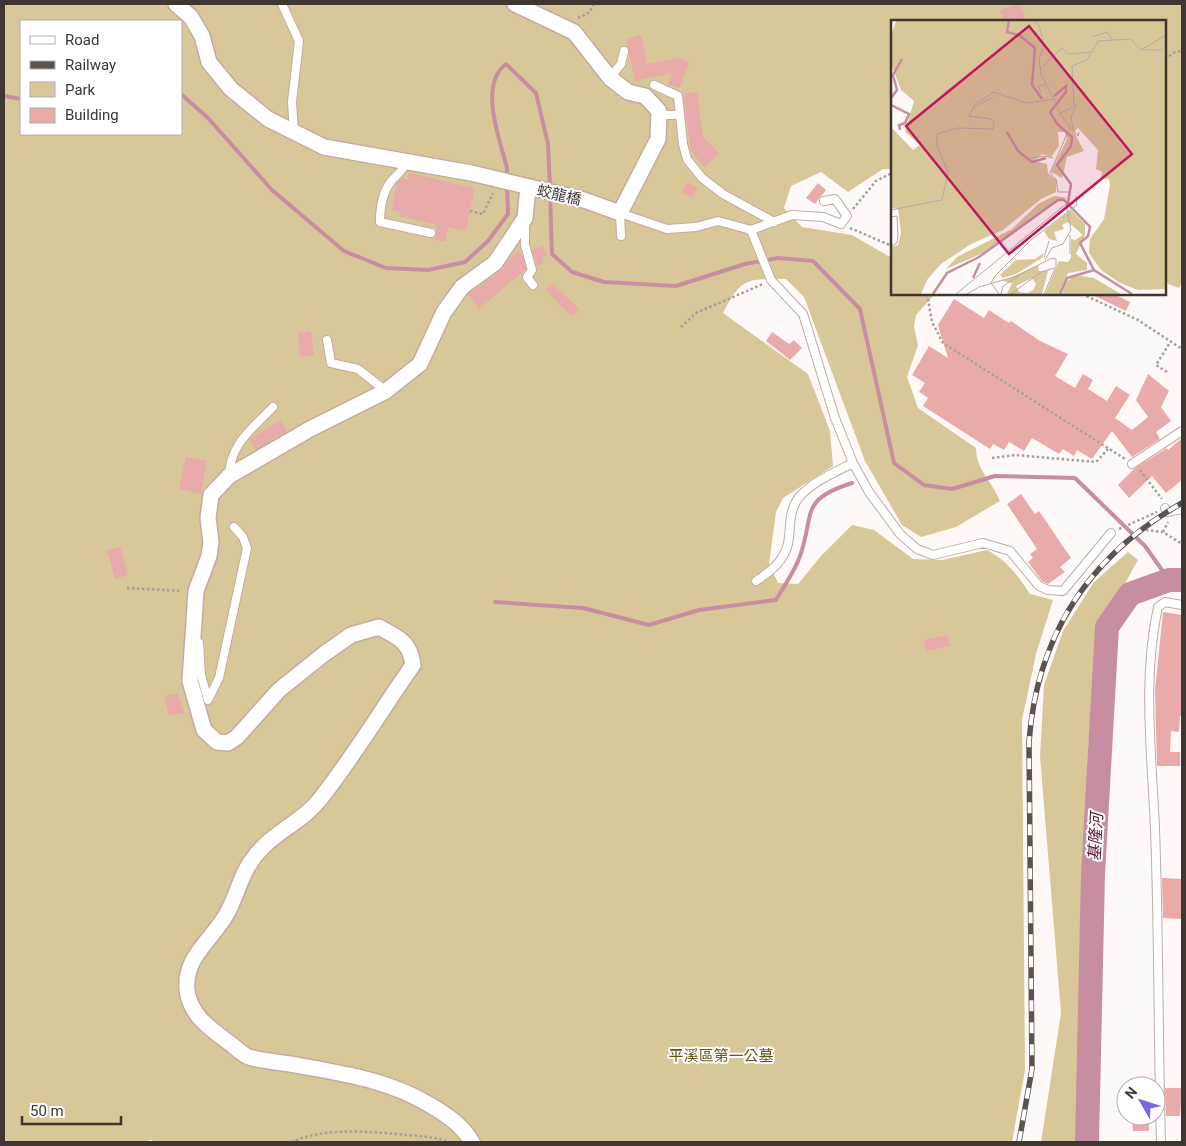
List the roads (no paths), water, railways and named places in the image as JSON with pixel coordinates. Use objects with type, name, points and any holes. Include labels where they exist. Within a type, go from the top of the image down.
[{"type":"street","name":"蛟龍橋","points":[[176,4],[191,17],[202,36],[209,62],[231,89],[268,120],[324,147],[408,160],[498,180],[584,200],[620,213]]},
{"type":"street","points":[[515,4],[574,32],[610,78],[628,92],[645,96],[659,110],[658,140],[620,213]]},
{"type":"street","points":[[472,1142],[451,1118],[409,1092],[379,1082],[345,1074],[247,1056],[204,1024],[191,1006],[187,990],[188,975],[196,952],[226,915],[247,864],[265,845],[297,822],[319,801],[349,762],[392,692],[413,665],[411,652],[402,640],[379,627],[351,635],[279,690],[237,737],[228,742],[217,742],[204,730],[190,680],[196,591],[209,556],[211,542],[208,518],[211,495],[229,476],[310,429],[386,391],[420,364],[444,312],[462,287],[495,263],[526,218],[528,187]]},
{"type":"lane","points":[[282,4],[299,41],[292,102],[294,132]]},
{"type":"lane","points":[[610,78],[621,64],[624,51]]},
{"type":"lane","points":[[654,85],[678,96],[682,144],[687,159],[702,178],[723,194],[774,222]]},
{"type":"lane","points":[[658,115],[680,116]]},
{"type":"lane","points":[[408,160],[402,173],[392,180],[380,205],[380,222],[431,233]]},
{"type":"lane","points":[[621,236],[620,213],[667,229],[696,227],[718,221],[751,230],[792,215],[823,217],[841,224],[847,216],[835,199],[824,200]]},
{"type":"lane","points":[[526,218],[525,245],[532,270],[527,277],[533,285]]},
{"type":"lane","points":[[751,230],[771,280],[803,314],[835,418],[853,463],[869,492],[900,534],[917,549],[933,555],[983,543],[1010,551],[1039,586],[1048,590],[1063,591],[1111,533]]},
{"type":"lane","points":[[327,340],[331,363],[358,369],[386,391]]},
{"type":"lane","points":[[229,476],[230,460],[241,440],[273,407]]},
{"type":"lane","points":[[1132,464],[1182,431]]},
{"type":"lane","points":[[756,581],[772,571],[788,546],[790,515],[800,497],[820,480],[853,463]]},
{"type":"lane","points":[[1163,509],[1167,512],[1173,512],[1182,509]]},
{"type":"lane","points":[[194,615],[198,621],[201,675],[208,700],[219,678],[247,548],[243,537],[234,527]]},
{"type":"lane","points":[[1161,1142],[1155,838],[1149,740],[1149,682],[1153,631],[1158,607],[1165,602],[1182,605]]},
{"type":"waterway","points":[[507,178],[507,168],[496,128],[492,99],[493,85],[498,73],[506,64],[536,93],[548,144],[550,188]]},
{"type":"waterway","points":[[182,95],[208,118],[272,190],[344,251],[386,268],[428,270],[465,262],[488,241],[508,214],[507,185]]},
{"type":"waterway","points":[[4,96],[20,99]]},
{"type":"waterway","points":[[550,195],[552,254],[572,272],[604,282],[676,286],[745,264],[778,258],[813,261],[860,309],[894,463],[924,485],[952,489],[995,476],[1075,478],[1145,546],[1169,580]]},
{"type":"waterway","points":[[495,602],[583,608],[649,625],[699,610],[776,600],[798,562],[809,518],[816,502],[835,489],[852,483]]},
{"type":"waterway","name":"基隆河","points":[[1087,1142],[1093,874],[1107,627],[1130,594],[1169,580],[1182,580]]},
{"type":"railway","points":[[1019,1142],[1032,1069],[1029,742],[1034,703],[1043,667],[1056,633],[1074,602],[1095,573],[1120,548],[1149,524],[1182,503]]},
{"type":"park label","name":"平溪區第一公墓","points":[[721,1056]]}]
